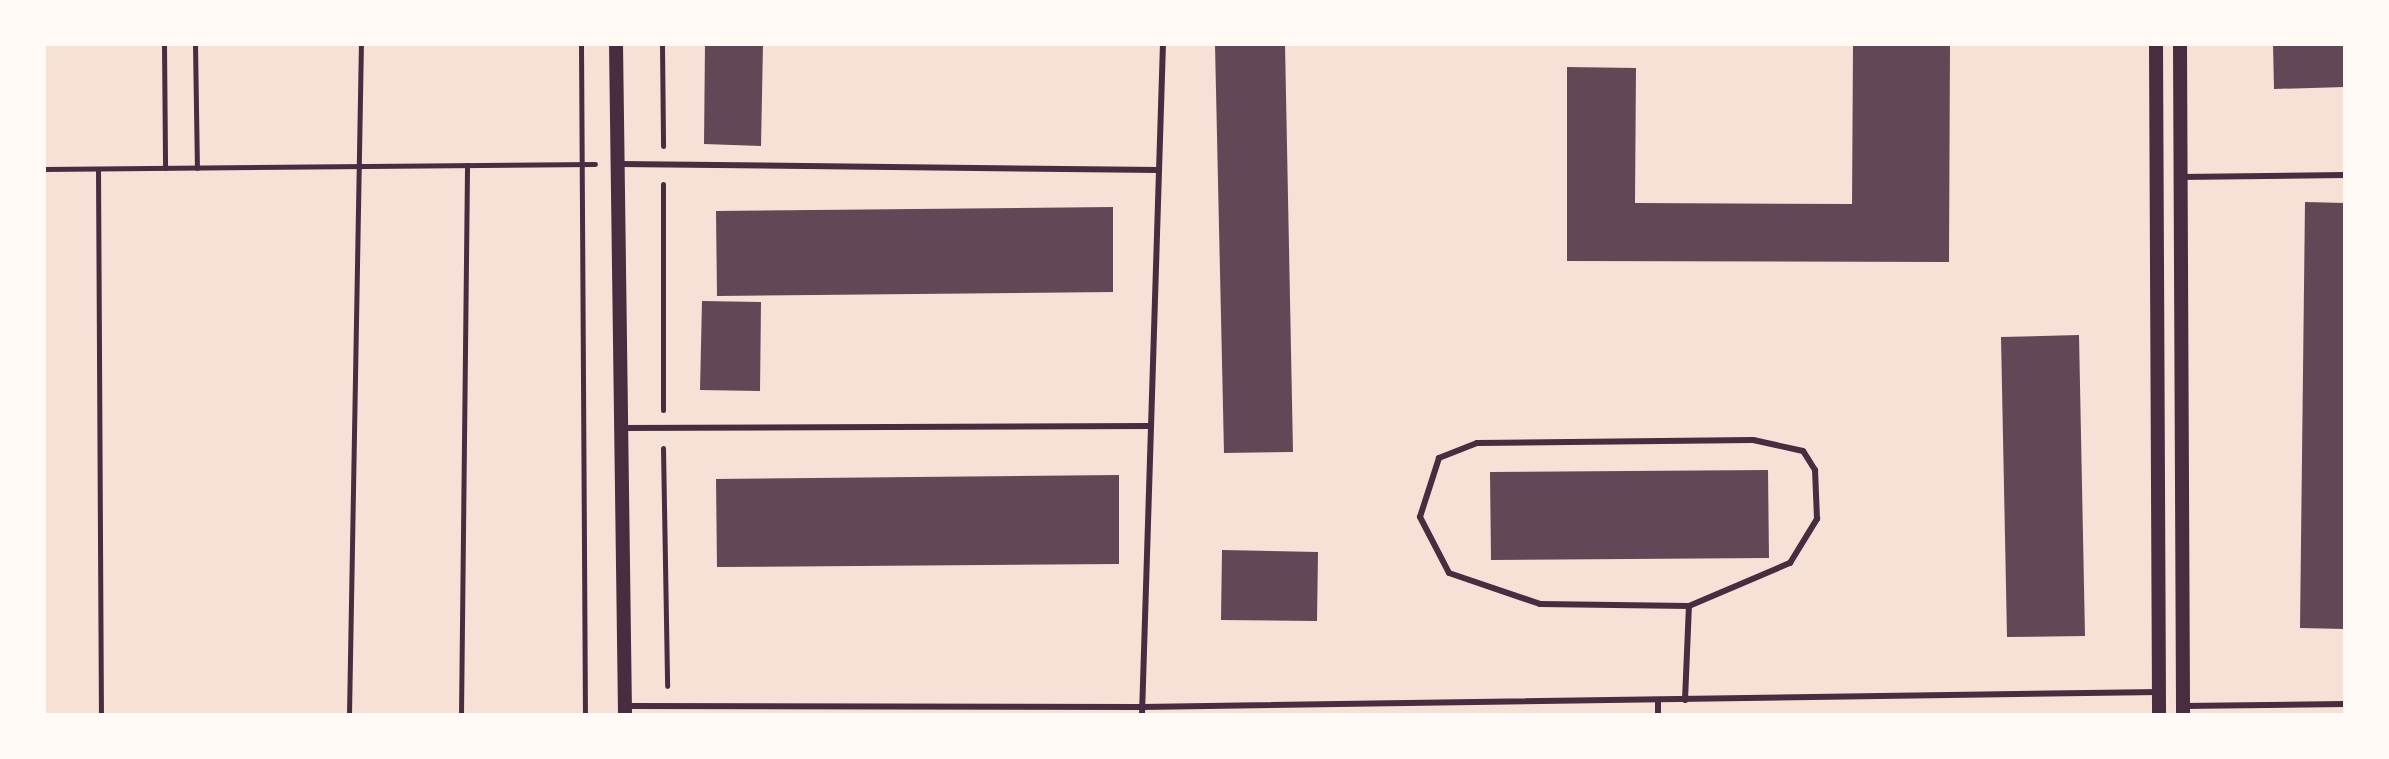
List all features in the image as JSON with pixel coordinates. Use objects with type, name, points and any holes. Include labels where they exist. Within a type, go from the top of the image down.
[{"type":"street","points":[[616,44],[625,710]]},
{"type":"street","points":[[2156,44],[2159,715]]},
{"type":"street","points":[[2180,44],[2183,711]]},
{"type":"lane","points":[[1142,711],[1163,44]]},
{"type":"lane","points":[[617,164],[1159,170]]},
{"type":"lane","points":[[2180,177],[2345,175]]},
{"type":"lane","points":[[620,428],[1151,426]]},
{"type":"lane","points":[[1753,440],[1803,451],[1815,470],[1817,519],[1790,563],[1689,606],[1540,604],[1449,573],[1420,517],[1439,458],[1477,443],[1753,440]]},
{"type":"lane","points":[[1685,700],[1689,606]]},
{"type":"lane","points":[[625,710],[668,706],[1142,711],[2159,692]]},
{"type":"lane","points":[[1658,700],[1658,715]]},
{"type":"lane","points":[[2183,711],[2345,704]]},
{"type":"path","points":[[164,44],[165,168]]},
{"type":"path","points":[[195,44],[197,168]]},
{"type":"path","points":[[349,715],[362,166],[361,44]]},
{"type":"path","points":[[581,44],[585,715]]},
{"type":"path","points":[[662,44],[663,428],[668,706]]},
{"type":"path","points":[[44,169],[617,164]]},
{"type":"path","points":[[461,715],[467,165]]},
{"type":"path","points":[[98,169],[101,715]]},
{"type":"building","points":[[705,44],[763,44],[761,146],[704,144]]},
{"type":"building","points":[[1285,44],[1293,452],[1224,453],[1215,45]]},
{"type":"building","points":[[1853,44],[1950,44],[1949,262],[1567,261],[1567,67],[1636,68],[1635,203],[1852,204]]},
{"type":"building","points":[[2273,44],[2345,44],[2345,87],[2274,89]]},
{"type":"building","points":[[2305,202],[2345,203],[2345,629],[2300,628]]},
{"type":"building","points":[[1113,207],[1113,292],[717,296],[716,211]]},
{"type":"building","points":[[702,301],[761,302],[760,391],[700,390]]},
{"type":"building","points":[[2079,335],[2085,636],[2007,637],[2001,337]]},
{"type":"building","points":[[1768,470],[1769,558],[1491,560],[1490,472]]},
{"type":"building","points":[[1119,475],[1119,564],[717,567],[716,479]]},
{"type":"building","points":[[1222,550],[1318,552],[1317,621],[1221,620]]}]
